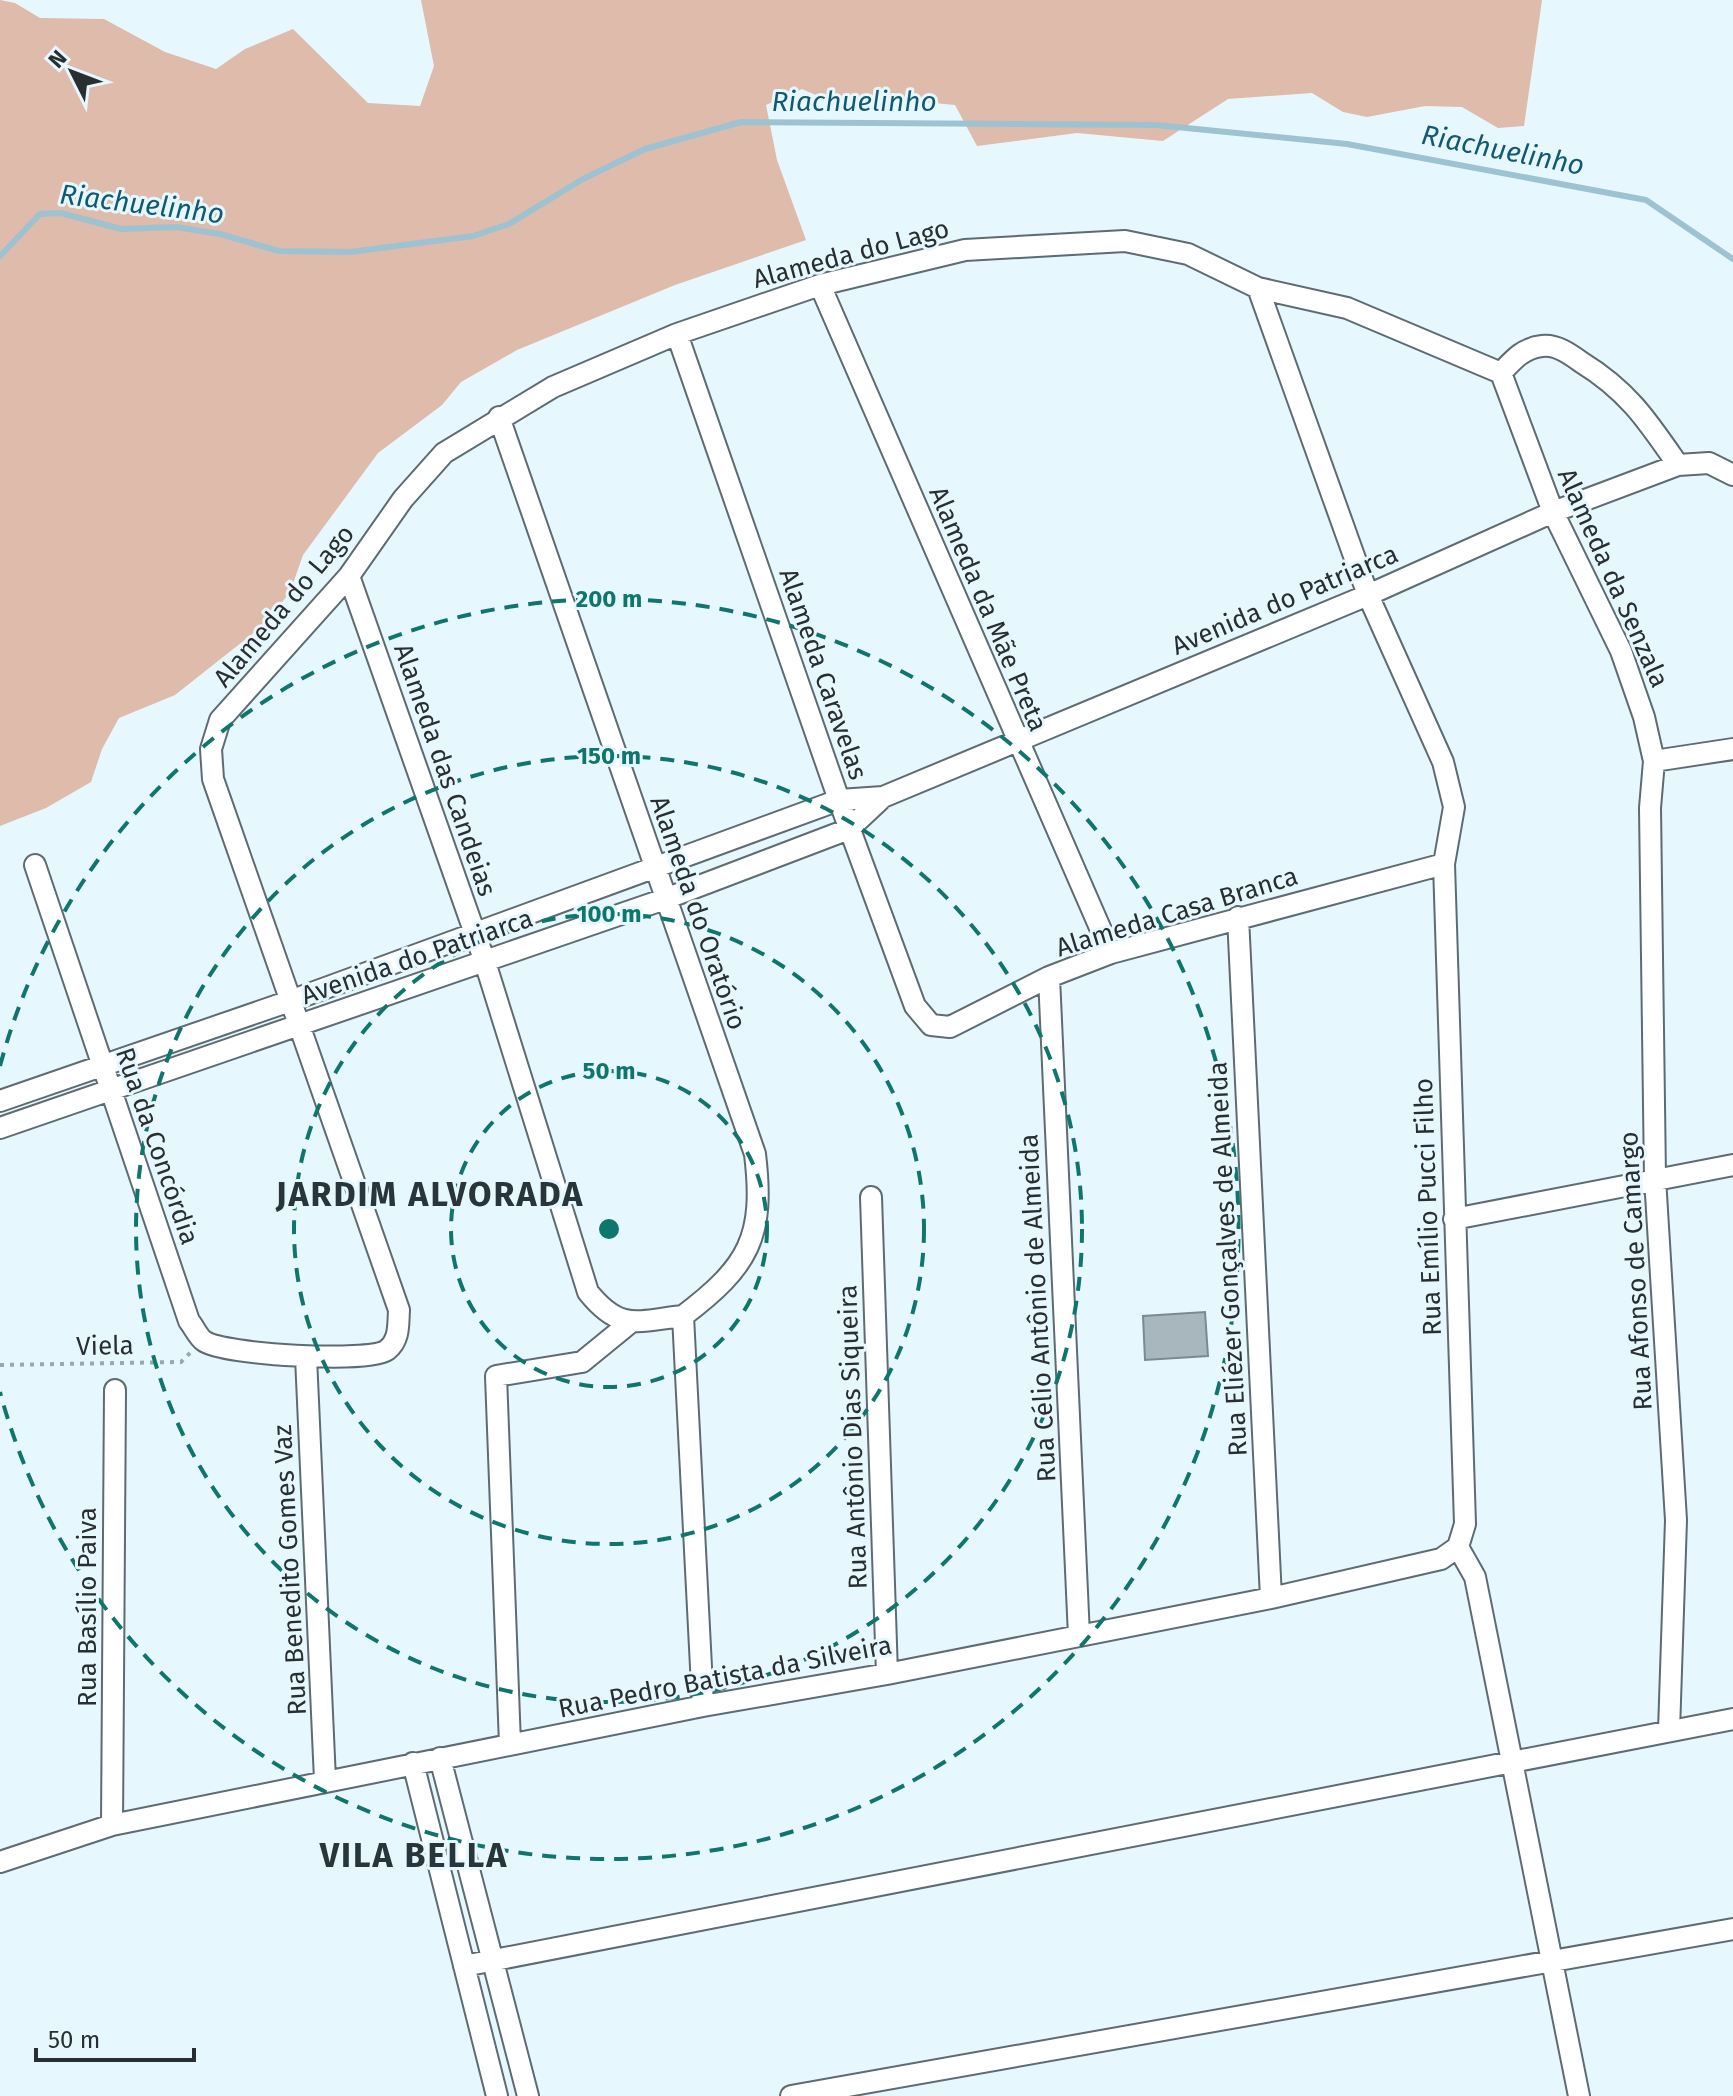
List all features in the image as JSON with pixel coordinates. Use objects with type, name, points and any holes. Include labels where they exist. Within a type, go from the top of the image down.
[{"type":"street","name":"Alameda do Lago","points":[[290,1001],[213,779],[211,749],[220,720],[349,576],[403,499],[444,453],[553,387],[677,334],[820,285],[965,250],[1125,241],[1188,254],[1258,288],[1347,308],[1501,373]]},
{"type":"street","name":"Alameda da Mãe Preta","points":[[820,285],[1111,953]]},
{"type":"street","name":"Rua Emílio Pucci Filho","points":[[1258,288],[1368,595],[1443,762],[1454,807],[1444,864],[1465,1524],[1458,1547]]},
{"type":"street","name":"Alameda Caravelas","points":[[677,334],[849,829],[915,1006],[931,1025]]},
{"type":"street","points":[[1501,373],[1522,352],[1544,345],[1562,350],[1612,381],[1636,404],[1678,465]]},
{"type":"street","name":"Alameda da Senzala","points":[[1501,373],[1553,512],[1621,651],[1644,717],[1654,761],[1650,808]]},
{"type":"street","name":"Alameda do Oratório","points":[[499,417],[755,1154],[761,1201],[747,1251],[718,1289],[683,1316]]},
{"type":"street","name":"Avenida do Patriarca","points":[[0,1101],[290,1001],[839,800],[883,797],[1368,595],[1553,512],[1678,465],[1709,463],[1733,475]]},
{"type":"street","name":"Alameda das Candeias","points":[[349,576],[485,962],[588,1292],[606,1314],[631,1322]]},
{"type":"street","points":[[1654,761],[1733,749]]},
{"type":"street","name":"Avenida do Patriarca","points":[[0,1128],[665,899],[849,829],[883,797]]},
{"type":"street","name":"Rua Afonso de Camargo","points":[[1650,808],[1655,1178],[1676,1520],[1669,1731]]},
{"type":"street","name":"Alameda Casa Branca","points":[[931,1025],[950,1027],[1049,977],[1111,953],[1444,864]]},
{"type":"street","name":"Rua da Concórdia","points":[[35,865],[189,1321],[203,1341]]},
{"type":"street","name":"Rua Eliézer Gonçalves de Almeida","points":[[1238,917],[1271,1598]]},
{"type":"street","name":"Rua Célio Antônio de Almeida","points":[[1049,977],[1079,1636]]},
{"type":"street","points":[[203,1341],[219,1348],[306,1357],[379,1355],[390,1348],[397,1337],[399,1310],[290,1001]]},
{"type":"street","points":[[1454,1219],[1733,1165]]},
{"type":"street","name":"Rua Antônio Dias Siqueira","points":[[871,1197],[887,1674]]},
{"type":"street","points":[[510,1744],[496,1376],[582,1362],[631,1322],[683,1316],[703,1706]]},
{"type":"street","name":"Rua Benedito Gomes Vaz","points":[[306,1357],[325,1780]]},
{"type":"street","name":"Rua Basílio Paiva","points":[[112,1825],[115,1390]]},
{"type":"street","points":[[1458,1547],[1475,1577],[1579,2096]]},
{"type":"street","name":"Rua Pedro Batista da Silveira","points":[[0,1862],[112,1825],[325,1780],[1271,1598],[1441,1559],[1458,1547]]},
{"type":"street","points":[[464,1966],[1733,1719]]},
{"type":"street","points":[[440,1758],[528,2096]]},
{"type":"street","points":[[413,1763],[497,2096]]},
{"type":"street","points":[[791,2096],[1733,1929]]},
{"type":"path","name":"Viela","points":[[0,1365],[181,1362],[203,1341]]},
{"type":"shaded area","points":[[0,0],[15,3],[40,18],[104,19],[165,52],[216,69],[245,49],[293,29],[368,103],[420,106],[434,66],[421,0],[1542,0],[1524,126],[1498,128],[1462,107],[1425,106],[1367,117],[1343,112],[1312,93],[1228,99],[1163,141],[1077,133],[977,146],[955,105],[902,100],[834,103],[802,89],[766,105],[777,160],[806,240],[675,285],[517,350],[461,382],[442,405],[378,453],[303,555],[290,592],[265,624],[175,695],[119,718],[102,749],[91,782],[46,808],[0,826]]},
{"type":"building","points":[[1205,1312],[1208,1356],[1145,1360],[1143,1316]]},
{"type":"waterway","name":"Riachuelinho","points":[[0,256],[40,214],[61,213],[121,229],[176,227],[220,234],[279,251],[350,252],[473,236],[509,224],[583,179],[645,149],[741,122],[1156,125],[1347,144],[1646,200],[1733,259]]},
{"type":"district","name":"JARDIM ALVORADA","points":[[430,1194]]},
{"type":"district","name":"VILA BELLA","points":[[414,1855]]}]
